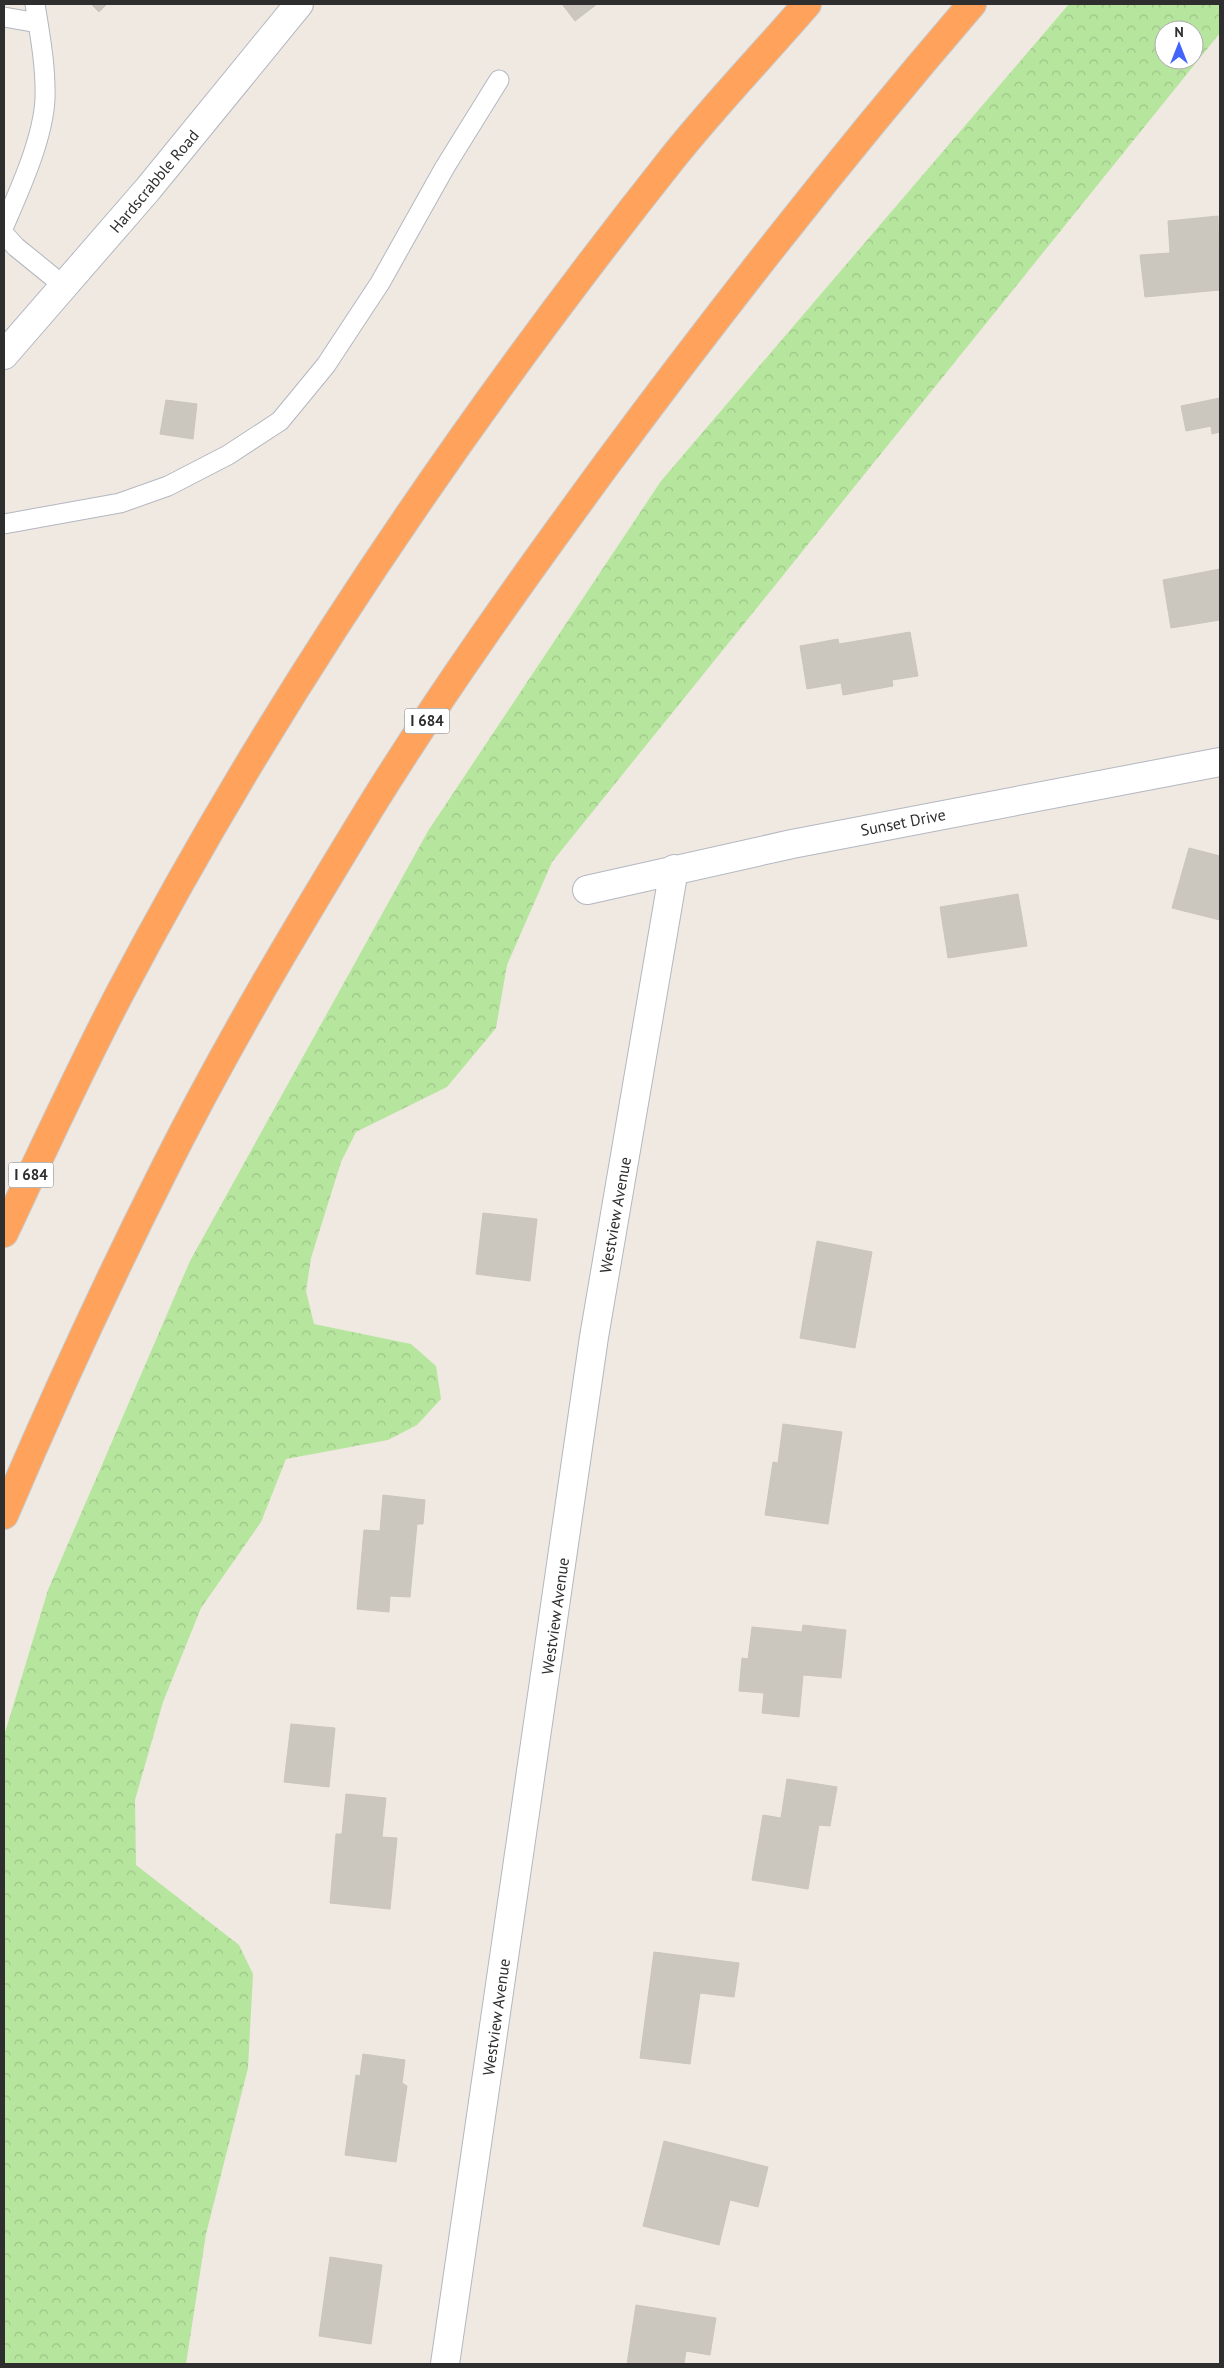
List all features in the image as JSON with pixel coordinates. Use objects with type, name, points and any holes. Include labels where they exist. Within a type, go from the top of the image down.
[{"type":"highway","name":"I 684","points":[[4,1233],[120,993],[261,743],[340,618],[498,387],[583,273],[674,157],[808,4]]},
{"type":"highway","name":"I 684","points":[[4,1515],[45,1418],[165,1168],[232,1044],[373,805],[520,582],[682,363],[864,133],[972,4]]},
{"type":"street","name":"Hardscrabble Road","points":[[4,354],[148,189],[299,4]]},
{"type":"street","name":"Sunset Drive","points":[[587,890],[674,869],[907,821],[1220,762]]},
{"type":"street","name":"Westview Avenue","points":[[444,2364],[540,1720],[594,1336],[674,869]]},
{"type":"lane","points":[[4,226],[36,142],[45,102],[45,70],[35,4]]},
{"type":"lane","points":[[4,17],[38,23]]},
{"type":"lane","points":[[4,524],[120,503],[168,486],[228,455],[280,421],[326,365],[380,283],[445,167],[499,80]]},
{"type":"lane","points":[[4,234],[16,247],[64,286]]},
{"type":"green space","points":[[1069,4],[1220,4],[1220,33],[1204,53],[1204,20],[1154,20],[1154,70],[1190,70],[552,862],[507,965],[496,1028],[447,1087],[356,1132],[341,1162],[311,1258],[306,1291],[314,1324],[411,1344],[436,1366],[441,1399],[417,1425],[388,1440],[286,1459],[261,1522],[201,1608],[163,1702],[135,1800],[136,1865],[239,1945],[253,1974],[248,2068],[206,2234],[186,2364],[4,2364],[4,1736],[48,1590],[190,1261],[428,831],[661,481]]},
{"type":"building","points":[[91,4],[107,4],[99,12]]},
{"type":"building","points":[[562,4],[597,4],[575,21]]},
{"type":"building","points":[[1218,216],[1220,290],[1145,297],[1140,255],[1170,253],[1168,221]]},
{"type":"building","points":[[1220,398],[1220,432],[1212,434],[1211,426],[1186,431],[1181,406]]},
{"type":"building","points":[[166,400],[197,404],[193,439],[160,434]]},
{"type":"building","points":[[1220,569],[1220,620],[1171,628],[1163,580]]},
{"type":"building","points":[[910,632],[918,676],[892,680],[893,686],[843,695],[841,683],[807,689],[800,646],[838,639],[839,644]]},
{"type":"building","points":[[1189,848],[1220,856],[1220,920],[1172,908]]},
{"type":"building","points":[[1018,894],[1027,946],[948,958],[940,907]]},
{"type":"building","points":[[483,1213],[537,1219],[530,1281],[476,1274]]},
{"type":"building","points":[[817,1241],[872,1252],[855,1348],[800,1338]]},
{"type":"building","points":[[783,1424],[842,1432],[828,1524],[765,1515],[773,1462],[778,1463]]},
{"type":"building","points":[[383,1495],[425,1500],[423,1524],[417,1524],[410,1597],[390,1596],[389,1612],[357,1609],[364,1530],[380,1531]]},
{"type":"building","points":[[803,1625],[846,1630],[841,1678],[803,1675],[799,1717],[762,1713],[764,1693],[739,1691],[742,1658],[748,1659],[752,1627],[802,1632]]},
{"type":"building","points":[[291,1724],[335,1728],[329,1787],[284,1782]]},
{"type":"building","points":[[787,1779],[837,1787],[830,1826],[819,1825],[808,1889],[752,1880],[763,1815],[781,1818]]},
{"type":"building","points":[[346,1794],[386,1798],[382,1837],[397,1838],[390,1909],[330,1903],[336,1834],[342,1834]]},
{"type":"building","points":[[654,1952],[739,1963],[734,1997],[700,1993],[690,2064],[640,2058]]},
{"type":"building","points":[[363,2054],[405,2060],[402,2083],[407,2086],[396,2162],[345,2155],[356,2075],[360,2076]]},
{"type":"building","points":[[664,2141],[768,2167],[758,2207],[730,2200],[719,2245],[643,2226]]},
{"type":"building","points":[[330,2257],[382,2265],[371,2344],[319,2336]]},
{"type":"building","points":[[636,2305],[716,2318],[710,2355],[686,2351],[684,2364],[627,2364]]}]
